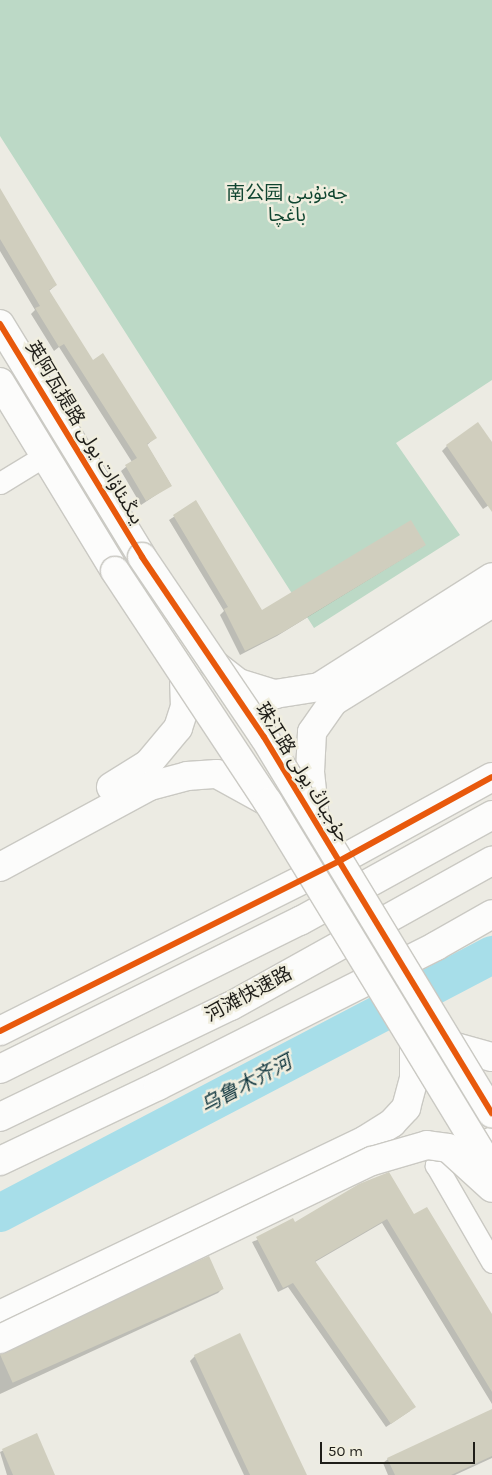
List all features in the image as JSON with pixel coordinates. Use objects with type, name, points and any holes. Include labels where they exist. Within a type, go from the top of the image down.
[{"type":"main road","name":"英阿瓦提路 يىڭىئاۋات يولى","points":[[0,324],[142,557]]},
{"type":"main road","points":[[0,382],[115,571],[268,802],[414,1039],[492,1171]]},
{"type":"main road","name":"珠江路 جۇجياڭ يولى","points":[[142,557],[315,819],[492,1113]]},
{"type":"main road","points":[[212,662],[238,683],[275,694],[319,687],[492,577]]},
{"type":"main road","points":[[315,819],[310,772],[312,732],[334,701],[492,603]]},
{"type":"main road","points":[[0,848],[148,764],[178,728],[186,707],[184,677]]},
{"type":"main road","points":[[0,867],[150,786],[187,776],[217,774],[239,784],[268,802]]},
{"type":"main road","points":[[0,1031],[341,860],[492,777]]},
{"type":"main road","points":[[0,1069],[300,921],[492,815]]},
{"type":"main road","name":"河滩快速路","points":[[0,1117],[231,1006],[492,861]]},
{"type":"main road","points":[[0,1161],[193,1069],[436,946],[492,914]]},
{"type":"main road","points":[[0,1315],[12,1312],[365,1140],[392,1123],[406,1108],[414,1079],[414,1039]]},
{"type":"main road","points":[[452,1046],[492,1057]]},
{"type":"main road","points":[[0,1339],[372,1161],[427,1145],[448,1148],[492,1188]]},
{"type":"street","points":[[0,483],[44,456]]},
{"type":"street","points":[[492,1137],[436,1165],[492,1262]]},
{"type":"green space","name":"南公园 جەنۇبىي باغچا","points":[[0,0],[492,0],[492,380],[396,443],[460,535],[314,628],[0,136]]},
{"type":"building","points":[[0,188],[57,285],[49,290],[93,360],[103,353],[157,438],[147,444],[172,486],[146,501],[125,465],[137,458],[64,344],[59,347],[35,308],[40,306],[0,239]]},
{"type":"building","points":[[478,422],[492,442],[492,512],[446,445]]},
{"type":"building","points":[[196,500],[262,610],[411,520],[426,545],[283,632],[245,651],[224,609],[228,607],[173,515]]},
{"type":"building","points":[[389,1172],[414,1214],[427,1207],[492,1314],[492,1392],[387,1219],[315,1261],[416,1407],[391,1424],[293,1283],[283,1288],[256,1237],[293,1218],[295,1222],[359,1184]]},
{"type":"building","points":[[209,1256],[224,1289],[13,1383],[0,1355],[0,1349]]},
{"type":"building","points":[[240,1333],[307,1475],[250,1475],[194,1355]]},
{"type":"building","points":[[492,1409],[492,1456],[451,1475],[395,1475],[387,1458]]},
{"type":"building","points":[[37,1433],[55,1475],[13,1475],[2,1449]]},
{"type":"waterway","name":"乌鲁木齐河","points":[[0,1213],[492,955]]},
{"type":"cycle path","points":[[0,324],[142,557],[264,737],[492,1113]]},
{"type":"cycle path","points":[[0,1031],[341,860],[492,777]]}]
